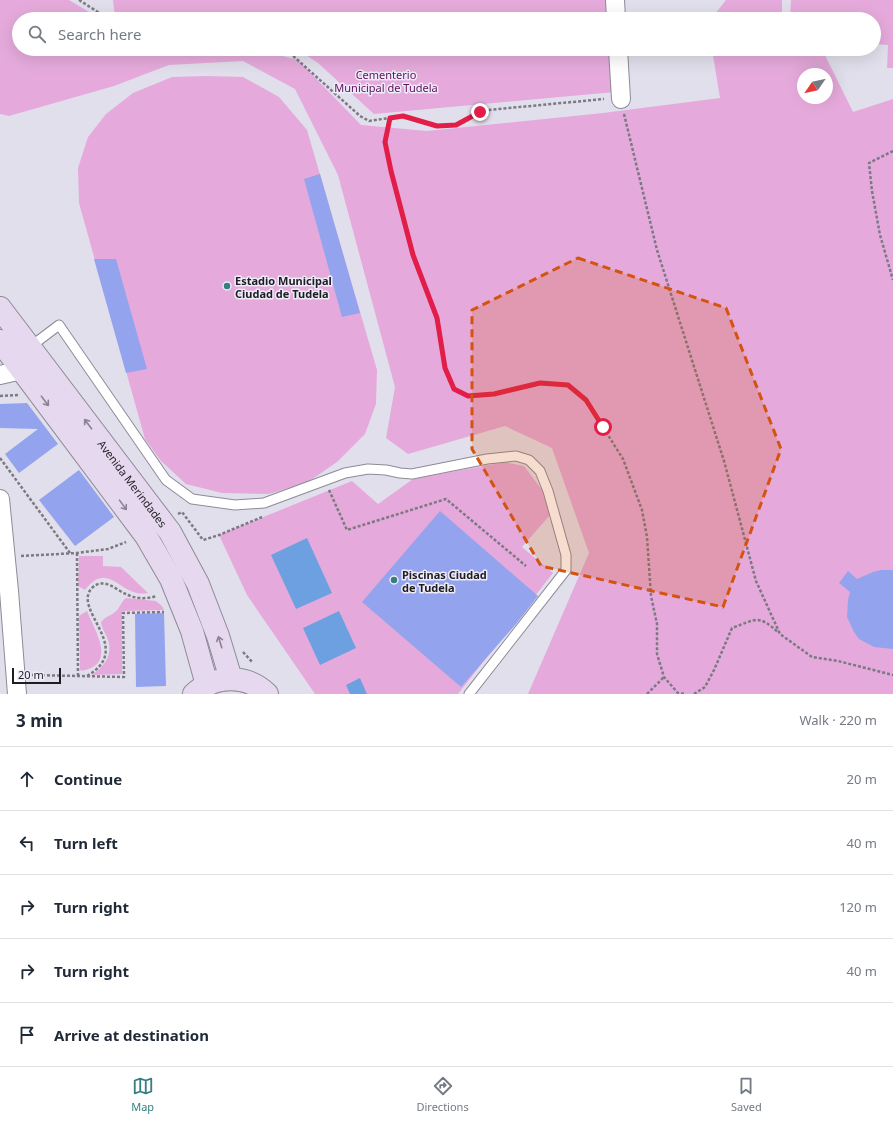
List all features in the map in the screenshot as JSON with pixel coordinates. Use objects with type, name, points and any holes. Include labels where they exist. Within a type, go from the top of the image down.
[{"type":"main road","name":"Avenida Merindades","points":[[0,308],[170,532],[198,584],[218,636],[231,679]]},
{"type":"main road","name":"Avenida Merindades","points":[[0,341],[146,536],[174,585],[192,631],[201,689]]},
{"type":"main road","points":[[201,689],[219,680],[231,679],[247,681],[262,689],[266,694]]},
{"type":"street","points":[[615,0],[616,12]]},
{"type":"street","points":[[618,56],[620,99]]},
{"type":"street","points":[[0,375],[22,370]]},
{"type":"street","points":[[0,499],[4,591],[17,694]]},
{"type":"lane","points":[[30,347],[59,326],[166,480],[192,499],[235,505],[264,503],[345,473],[368,469],[412,474],[487,459],[516,456],[529,460],[540,471],[548,491],[566,555],[566,570],[469,694]]},
{"type":"path","points":[[79,0],[98,12]]},
{"type":"path","points":[[293,56],[360,116],[369,121],[403,116],[437,126],[456,125],[480,112],[488,110],[620,99],[656,250],[724,461],[756,581],[780,634]]},
{"type":"path","points":[[390,118],[385,142],[391,171],[413,255],[437,318],[445,368],[454,389],[468,396],[494,394],[540,383],[568,385],[586,400],[623,459],[642,510],[647,537],[651,596],[657,624],[657,654],[664,677],[678,693],[685,694]]},
{"type":"path","points":[[893,151],[869,163],[872,191],[880,235],[893,280]]},
{"type":"path","points":[[0,458],[71,553]]},
{"type":"path","points":[[327,486],[347,530],[446,499],[526,566]]},
{"type":"path","points":[[178,514],[182,512],[203,540],[219,535],[264,516]]},
{"type":"path","points":[[20,556],[77,553],[108,549],[132,540]]},
{"type":"path","points":[[77,553],[78,676]]},
{"type":"path","points":[[86,676],[101,665],[106,653],[102,634],[89,608],[89,595],[92,589],[96,585],[110,584],[121,592],[135,597],[148,598],[162,594]]},
{"type":"path","points":[[26,675],[124,677],[123,613],[170,612]]},
{"type":"path","points":[[694,694],[705,686],[714,670],[732,628],[755,619],[766,621],[780,634],[812,657],[838,661],[893,674]]},
{"type":"path","points":[[241,646],[248,657],[258,666]]},
{"type":"path","points":[[647,694],[664,677]]},
{"type":"highlighted area","points":[[578,258],[726,308],[781,449],[723,607],[541,566],[472,449],[472,310]]},
{"type":"green space","points":[[0,0],[69,0],[89,12],[12,12],[12,56],[283,56],[298,60],[361,125],[427,131],[603,113],[720,98],[713,56],[825,56],[831,68],[797,68],[797,104],[833,104],[833,71],[853,112],[893,99],[893,694],[528,694],[589,553],[552,448],[505,426],[408,454],[386,438],[395,387],[338,175],[295,89],[243,61],[169,65],[114,86],[9,116],[0,114]]},
{"type":"green space","points":[[113,0],[609,0],[610,12],[230,12],[114,12]]},
{"type":"green space","points":[[726,0],[782,0],[782,12],[717,12]]},
{"type":"green space","points":[[791,0],[893,0],[893,68],[887,68],[888,45],[881,44],[881,12],[790,12]]},
{"type":"green space","name":"Cementerio Municipal de Tudela","points":[[308,56],[612,56],[615,92],[374,114],[318,63]]},
{"type":"green space","name":"Estadio Municipal Ciudad de Tudela","points":[[172,77],[243,77],[279,97],[307,130],[377,370],[376,404],[365,434],[337,462],[308,482],[269,494],[222,493],[186,484],[161,461],[145,439],[79,203],[78,168],[88,137],[106,114],[133,93]]},
{"type":"green space","name":"Piscinas Ciudad de Tudela","points":[[505,462],[524,466],[542,490],[550,515],[522,547],[553,573],[458,694],[315,694],[247,595],[219,535],[352,481],[378,504],[413,479]]},
{"type":"green space","points":[[79,556],[103,556],[103,566],[121,567],[148,593],[130,591],[108,578],[101,578],[93,581],[85,590],[78,586]]},
{"type":"green space","points":[[126,598],[156,601],[164,610],[122,611],[122,674],[92,675],[104,664],[109,651],[108,640],[101,622],[113,614]]},
{"type":"green space","points":[[87,611],[101,646],[101,655],[99,662],[92,668],[81,671],[79,616]]},
{"type":"water","points":[[307,538],[332,593],[296,609],[271,555]]},
{"type":"water","points":[[339,611],[356,648],[320,665],[303,628]]},
{"type":"water","points":[[360,678],[367,694],[350,694],[346,685]]},
{"type":"building","points":[[320,174],[360,313],[342,317],[304,179]]},
{"type":"building","points":[[94,259],[116,259],[147,369],[126,373]]},
{"type":"building","points":[[27,403],[58,444],[19,473],[5,454],[38,429],[0,428],[0,404]]},
{"type":"building","points":[[79,470],[114,517],[75,546],[39,500]]},
{"type":"building","points":[[440,511],[538,596],[516,624],[461,687],[362,602]]},
{"type":"building","points":[[881,570],[893,570],[893,649],[874,647],[859,639],[847,617],[850,592],[839,583],[848,571],[857,579]]},
{"type":"building","points":[[164,613],[166,686],[136,687],[135,614]]},
{"type":"place","name":"Estadio Municipal Ciudad de Tudela","points":[[227,286]]},
{"type":"place","name":"Piscinas Ciudad de Tudela","points":[[394,580]]},
{"type":"route","points":[[480,112],[456,125],[437,126],[403,116],[390,118],[385,142],[413,255],[437,318],[445,368],[454,389],[468,396],[494,394],[540,383],[568,385],[586,400],[603,427]]}]
